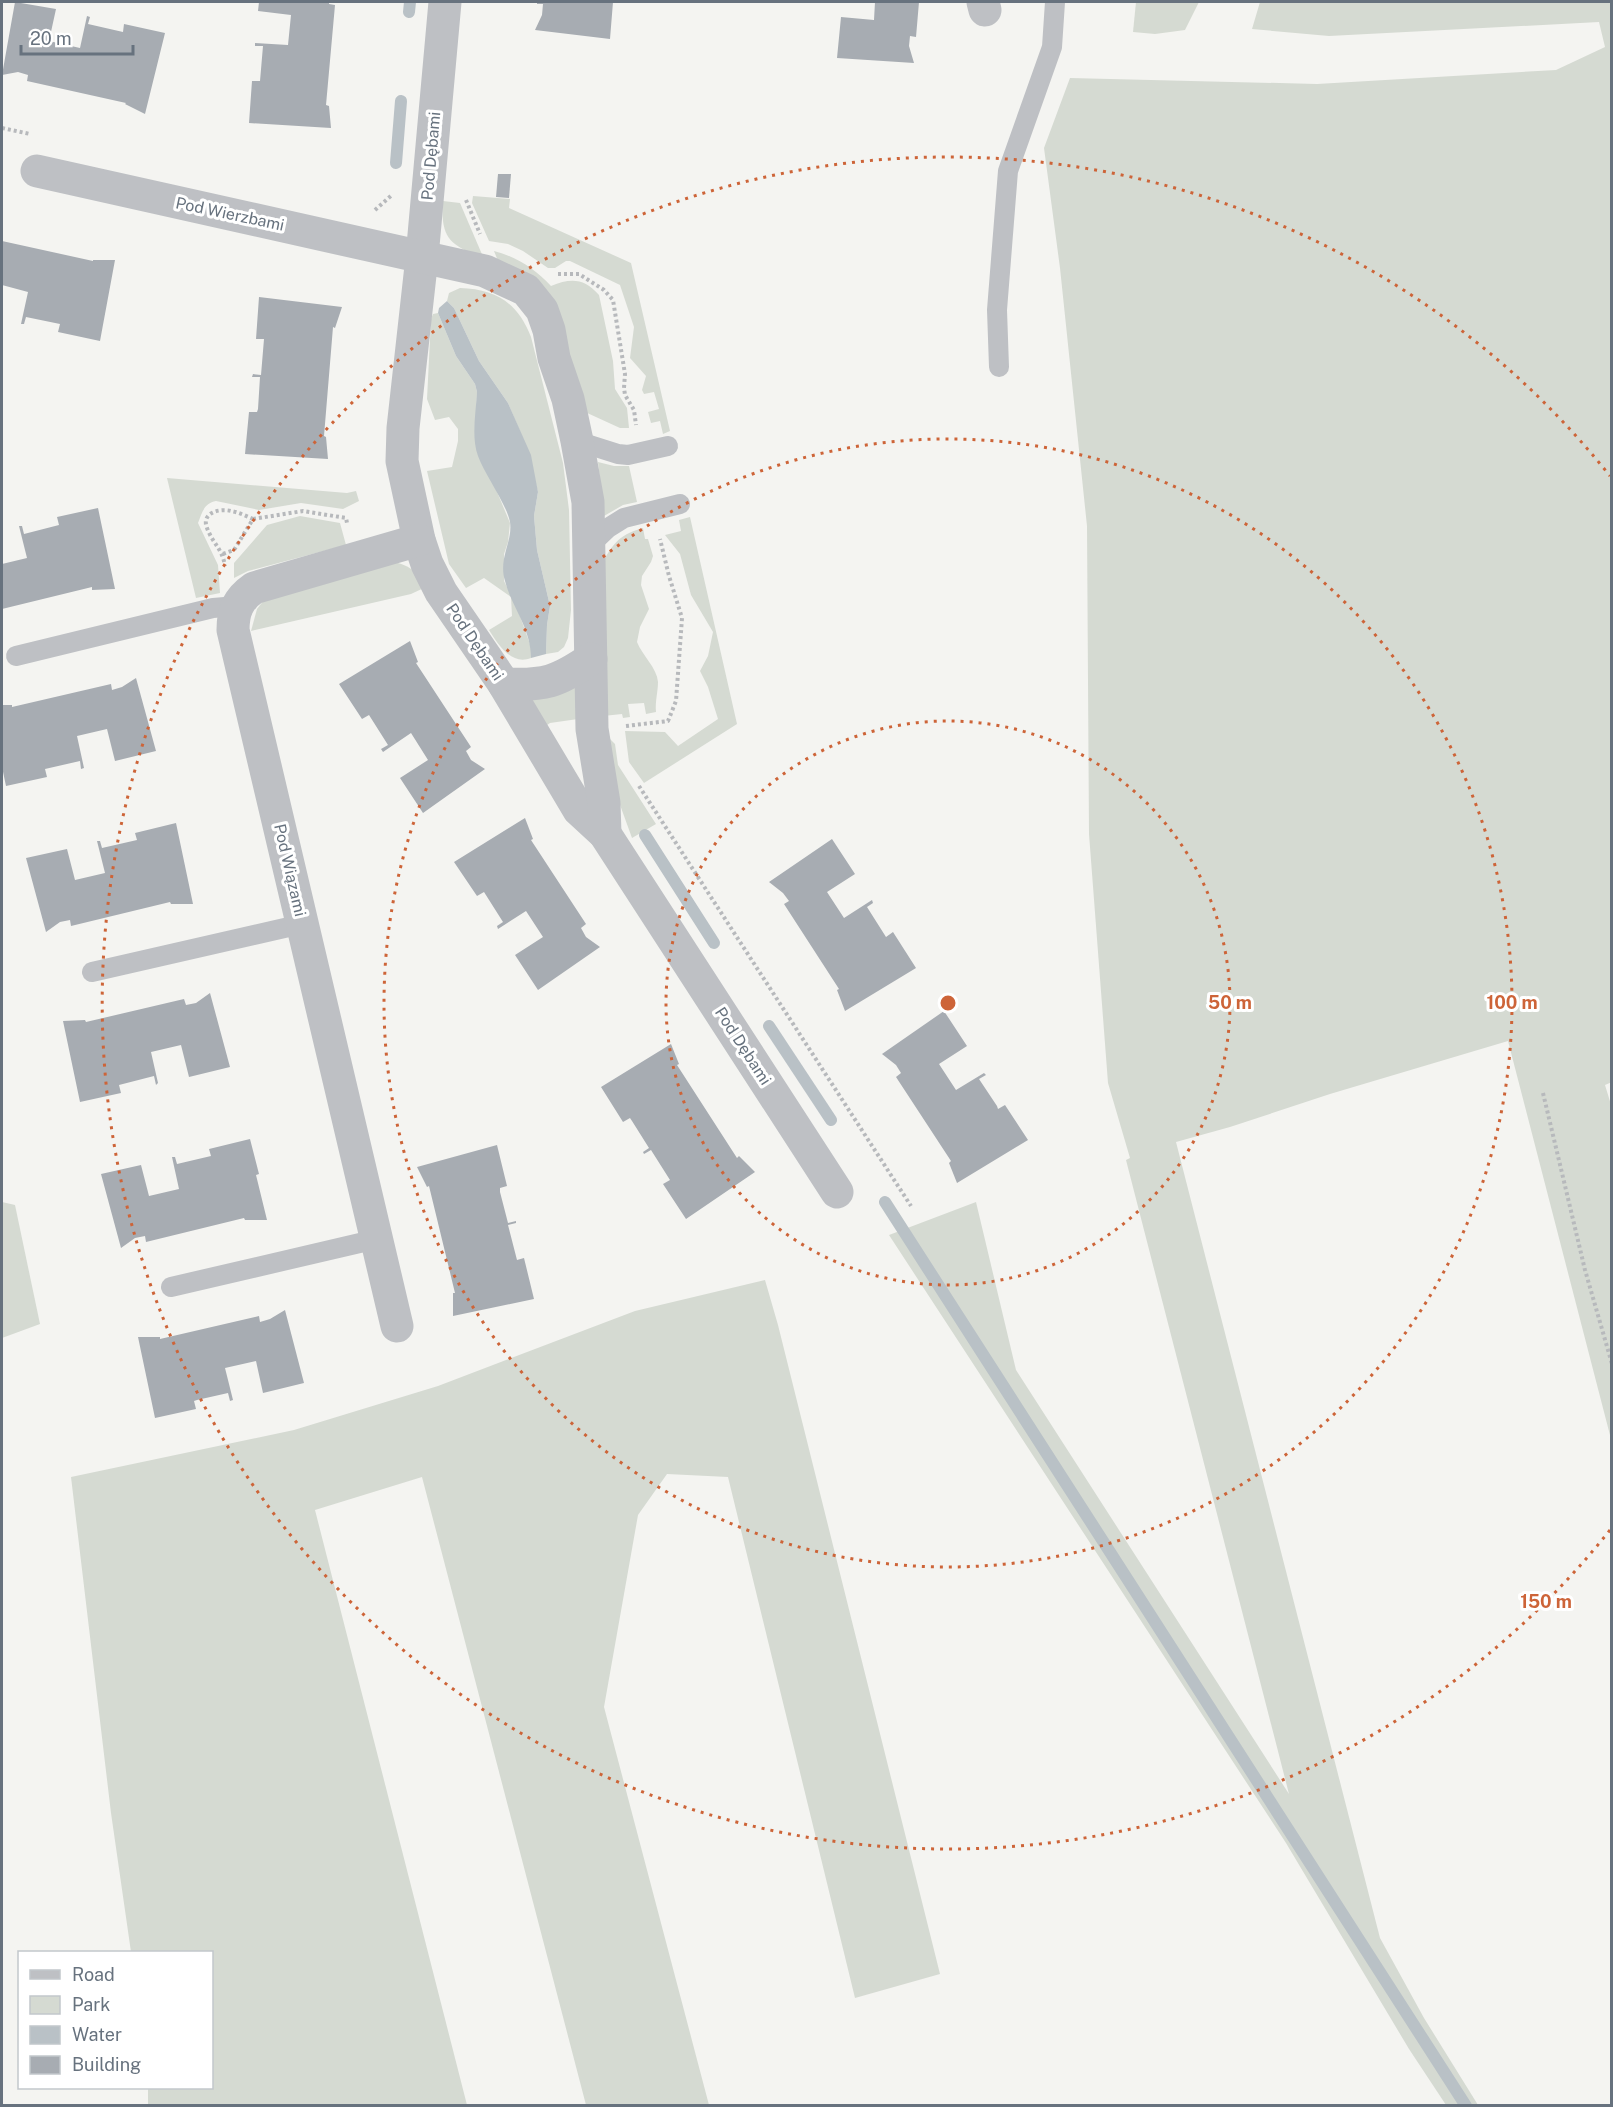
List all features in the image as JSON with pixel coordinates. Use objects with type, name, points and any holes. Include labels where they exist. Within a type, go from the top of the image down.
[{"type":"street","name":"Pod Dębami","points":[[445,2],[402,461],[419,540],[427,564],[441,592],[504,684],[579,810],[605,834],[837,1192]]},
{"type":"street","name":"Pod Wierzbami","points":[[37,171],[422,257],[491,274],[526,290],[542,310],[549,330],[554,358],[568,399],[588,502],[592,729],[604,803],[605,834]]},
{"type":"street","points":[[237,606],[244,595],[254,588],[419,540]]},
{"type":"street","name":"Pod Wiązami","points":[[237,606],[233,616],[233,630],[397,1326]]},
{"type":"street","points":[[504,684],[542,684],[570,674],[591,658]]},
{"type":"lane","points":[[999,367],[997,310],[1008,171],[1052,48],[1055,2]]},
{"type":"lane","points":[[577,441],[628,455],[668,446]]},
{"type":"lane","points":[[589,546],[608,528],[624,518],[680,504]]},
{"type":"lane","points":[[16,656],[213,608],[237,606]]},
{"type":"lane","points":[[92,972],[302,924]]},
{"type":"lane","points":[[171,1287],[377,1239]]},
{"type":"path","points":[[466,193],[466,203],[491,260],[491,274]]},
{"type":"path","points":[[367,218],[393,194]]},
{"type":"path","points":[[548,276],[566,273],[579,274],[604,290],[613,300],[625,374],[625,395],[634,410],[637,429]]},
{"type":"path","points":[[253,519],[234,550],[223,554],[207,528],[206,521],[209,514],[217,510],[231,511],[253,519],[303,511],[346,518],[355,559]]},
{"type":"path","points":[[619,726],[668,722],[676,701],[682,618],[659,536]]},
{"type":"path","points":[[637,783],[911,1206]]},
{"type":"path","points":[[1544,1093],[1585,1270],[1611,1364]]},
{"type":"green space","points":[[1136,2],[1199,2],[1185,30],[1155,34],[1133,32]]},
{"type":"green space","points":[[1260,2],[1611,2],[1612,1082],[1605,1085],[1612,1108],[1611,1439],[1508,1041],[1176,1142],[1380,1938],[1424,2018],[1478,2105],[1446,2105],[1409,2049],[1286,1843],[889,1235],[976,1202],[1016,1370],[1289,1794],[1126,1160],[1130,1158],[1108,1083],[1089,834],[1087,526],[1060,268],[1044,148],[1070,78],[1317,84],[1556,70],[1605,47],[1599,22],[1329,36],[1252,29]]},
{"type":"green space","points":[[473,196],[510,199],[509,208],[631,263],[670,431],[663,434],[660,421],[651,423],[648,412],[659,409],[654,392],[644,394],[642,390],[646,376],[630,358],[634,327],[620,285],[570,261],[555,268],[548,268],[508,244],[489,241],[472,203]]},
{"type":"green space","points":[[443,201],[460,203],[484,259],[463,250],[450,239],[443,225]]},
{"type":"green space","points":[[494,251],[525,264],[551,286],[577,281],[588,285],[599,295],[613,361],[615,389],[627,408],[629,428],[620,428],[585,412]]},
{"type":"green space","points":[[460,288],[484,291],[504,300],[519,315],[531,337],[563,463],[569,510],[571,610],[568,638],[564,647],[558,652],[546,654],[550,606],[537,550],[534,516],[538,492],[525,443],[508,403],[479,361],[454,308],[447,301],[449,293]]},
{"type":"green space","points":[[438,313],[456,356],[475,384],[477,392],[475,439],[510,523],[504,554],[504,581],[516,605],[531,647],[531,658],[524,660],[517,659],[506,652],[489,630],[512,616],[511,597],[484,578],[466,588],[449,564],[427,471],[452,467],[458,441],[458,429],[449,417],[435,420],[427,399],[431,319],[433,314]]},
{"type":"green space","points":[[598,462],[614,466],[629,466],[637,502],[623,505],[604,516]]},
{"type":"green space","points":[[167,478],[347,493],[356,491],[359,501],[343,509],[301,503],[259,510],[212,502],[204,509],[198,523],[218,565],[220,593],[196,598]]},
{"type":"green space","points":[[300,516],[340,523],[346,545],[248,571],[234,578],[234,563],[267,525]]},
{"type":"green space","points":[[690,517],[737,724],[644,783],[629,762],[625,731],[665,732],[678,746],[718,719],[708,687],[700,671],[708,656],[713,632],[691,595],[680,554],[665,535],[681,531],[679,520]]},
{"type":"green space","points":[[643,528],[645,539],[648,539],[653,556],[642,576],[641,585],[649,609],[640,627],[637,642],[657,677],[656,712],[646,714],[644,703],[628,704],[630,717],[623,718],[622,714],[603,716],[605,558],[620,538]]},
{"type":"green space","points":[[394,562],[413,570],[426,587],[411,594],[251,631],[257,609],[264,600]]},
{"type":"green space","points":[[575,686],[578,719],[550,723],[544,727],[530,700]]},
{"type":"green space","points":[[609,738],[615,744],[618,765],[656,824],[632,838],[615,791]]},
{"type":"green space","points":[[2,1202],[15,1205],[40,1324],[2,1338]]},
{"type":"green space","points":[[765,1280],[940,1974],[855,1998],[728,1477],[667,1474],[638,1515],[604,1707],[709,2105],[586,2105],[422,1477],[315,1510],[467,2105],[148,2105],[148,2089],[213,2089],[213,1951],[131,1951],[111,1813],[71,1477],[294,1430],[438,1386],[635,1311]]},
{"type":"water","points":[[447,301],[454,308],[479,361],[508,403],[531,455],[538,492],[534,516],[537,550],[550,606],[546,654],[531,658],[528,637],[508,591],[503,573],[510,522],[505,507],[481,464],[476,449],[477,392],[475,384],[456,356],[438,313],[439,308]]},
{"type":"building","points":[[15,2],[56,9],[49,41],[80,48],[87,16],[90,17],[88,24],[123,32],[124,24],[165,33],[145,114],[126,103],[27,81],[28,75],[18,72],[2,75]]},
{"type":"building","points":[[259,2],[329,2],[335,5],[326,105],[329,106],[331,128],[249,123],[252,81],[260,81],[263,46],[255,46],[255,43],[288,45],[291,15],[258,11]]},
{"type":"building","points":[[537,2],[613,2],[610,39],[535,30],[542,15],[543,4],[537,4]]},
{"type":"building","points":[[875,2],[919,2],[916,37],[910,36],[909,46],[914,63],[837,58],[841,17],[874,20]]},
{"type":"building","points":[[498,174],[511,174],[509,198],[496,197]]},
{"type":"building","points":[[2,241],[93,261],[115,260],[100,341],[58,332],[60,324],[26,317],[24,324],[21,324],[28,292],[2,285]]},
{"type":"building","points":[[259,297],[342,307],[335,328],[333,327],[324,436],[328,459],[245,454],[249,412],[257,412],[258,409],[260,377],[252,377],[253,374],[261,375],[264,339],[256,339]]},
{"type":"building","points":[[98,508],[115,589],[92,590],[92,587],[2,609],[2,564],[27,558],[19,526],[22,526],[24,534],[59,525],[57,517]]},
{"type":"building","points":[[410,641],[418,662],[416,663],[471,747],[466,751],[471,760],[485,769],[423,813],[400,778],[428,760],[411,733],[383,752],[381,749],[388,745],[369,715],[362,719],[339,684]]},
{"type":"building","points":[[136,678],[156,751],[115,761],[107,729],[77,736],[84,768],[81,769],[80,761],[45,769],[47,777],[6,786],[2,767],[2,705],[12,705],[12,707],[111,684],[112,690]]},
{"type":"building","points":[[525,818],[533,839],[531,840],[586,924],[581,928],[586,937],[600,947],[538,990],[515,955],[543,937],[526,911],[498,929],[497,926],[503,922],[484,892],[477,896],[454,862]]},
{"type":"building","points":[[176,823],[193,904],[171,904],[170,902],[71,926],[70,920],[60,922],[46,932],[26,858],[67,849],[75,880],[105,873],[97,841],[100,841],[102,848],[137,840],[135,833]]},
{"type":"building","points":[[832,839],[855,874],[827,892],[844,918],[872,900],[873,903],[867,907],[886,937],[893,932],[916,968],[845,1011],[837,990],[839,989],[784,904],[789,901],[769,882]]},
{"type":"building","points":[[210,993],[230,1067],[189,1077],[181,1045],[151,1052],[158,1083],[156,1085],[154,1076],[119,1085],[121,1093],[80,1102],[63,1021],[85,1020],[86,1022],[184,999],[186,1005],[196,1003]]},
{"type":"building","points":[[944,1011],[967,1046],[939,1064],[956,1090],[984,1073],[986,1075],[979,1079],[998,1109],[1005,1105],[1028,1140],[957,1183],[949,1163],[951,1161],[896,1077],[901,1073],[896,1065],[882,1054]]},
{"type":"building","points":[[671,1044],[679,1064],[677,1065],[737,1158],[739,1156],[755,1172],[686,1219],[663,1184],[670,1180],[651,1150],[644,1154],[643,1152],[649,1148],[632,1121],[630,1118],[623,1122],[601,1087]]},
{"type":"building","points":[[250,1139],[267,1220],[245,1220],[244,1218],[146,1242],[145,1236],[135,1238],[121,1248],[101,1174],[141,1165],[149,1196],[179,1189],[172,1157],[175,1157],[177,1164],[211,1156],[209,1149]]},
{"type":"building","points":[[497,1145],[507,1186],[500,1188],[500,1192],[508,1223],[516,1221],[508,1225],[517,1260],[524,1258],[534,1299],[453,1316],[453,1293],[455,1293],[429,1186],[427,1187],[417,1167]]},
{"type":"building","points":[[285,1310],[304,1383],[263,1393],[256,1361],[225,1368],[233,1400],[230,1401],[228,1393],[197,1400],[194,1401],[196,1409],[155,1418],[138,1337],[160,1337],[160,1339],[259,1316],[260,1322]]},
{"type":"waterway","points":[[409,12],[410,2]]},
{"type":"waterway","points":[[396,163],[401,101]]},
{"type":"waterway","points":[[645,835],[714,943]]},
{"type":"waterway","points":[[769,1026],[831,1120]]},
{"type":"waterway","points":[[885,1202],[1466,2106]]}]
